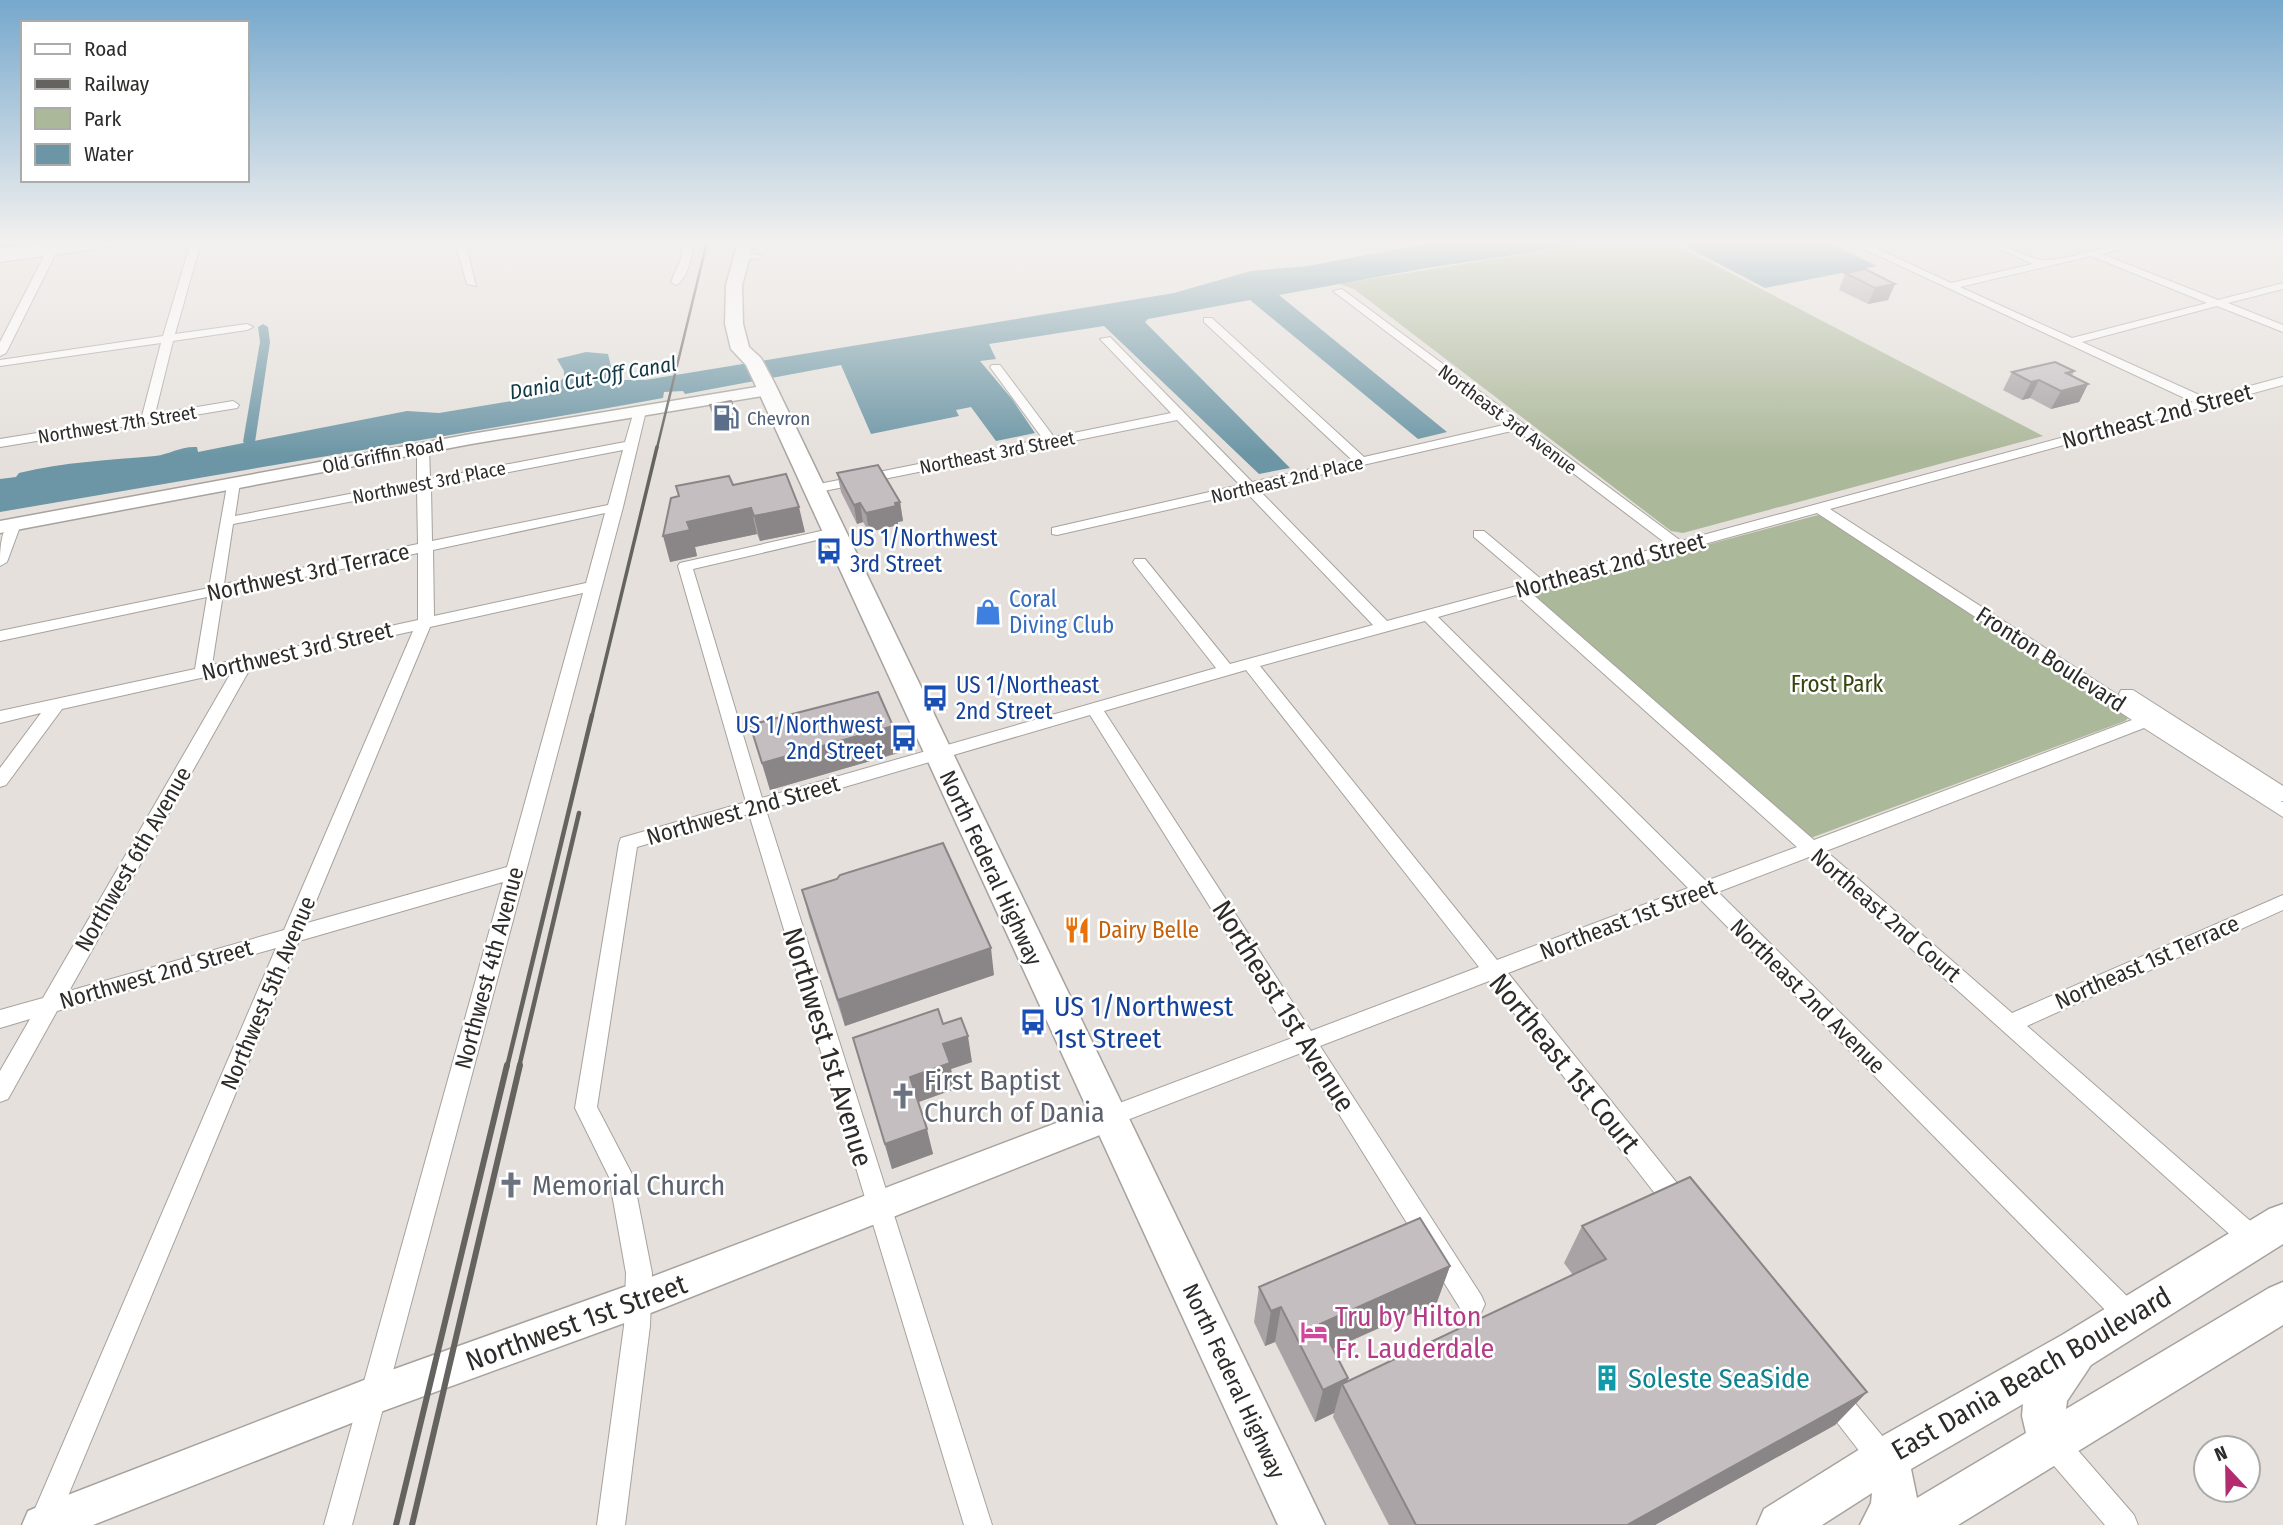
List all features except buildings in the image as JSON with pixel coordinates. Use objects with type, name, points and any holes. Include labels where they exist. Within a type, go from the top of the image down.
[{"type":"main road","name":"North Federal Highway","points":[[734,313],[740,349],[754,362],[766,386],[1302,1525]]},
{"type":"main road","name":"East Dania Beach Boulevard","points":[[1780,1525],[1884,1460],[2077,1350],[2268,1231]]},
{"type":"main road","points":[[1915,1525],[2283,1302]]},
{"type":"main road","points":[[2052,1441],[2042,1413],[2044,1398],[2077,1350]]},
{"type":"main road","points":[[1883,1525],[1889,1519],[1895,1497],[1894,1480],[1884,1460]]},
{"type":"street","points":[[0,353],[18,313]]},
{"type":"street","points":[[148,418],[175,313]]},
{"type":"street","name":"Northeast 3rd Avenue","points":[[1367,313],[1679,547]]},
{"type":"street","points":[[2010,313],[2206,402]]},
{"type":"street","points":[[2072,341],[2179,313]]},
{"type":"street","points":[[2243,313],[2283,329]]},
{"type":"street","points":[[1208,320],[1362,462]]},
{"type":"street","points":[[0,363],[247,327]]},
{"type":"street","points":[[1106,339],[1384,627]]},
{"type":"street","points":[[996,367],[1051,441]]},
{"type":"street","name":"Northeast 2nd Street","points":[[938,755],[1226,670],[2283,381]]},
{"type":"street","name":"Old Griffin Road","points":[[7,526],[423,447],[640,411],[766,386]]},
{"type":"street","name":"Northwest 7th Street","points":[[0,443],[233,405]]},
{"type":"street","name":"Northwest 4th Avenue","points":[[338,1525],[640,411]]},
{"type":"street","name":"Northeast 3rd Street","points":[[814,489],[1181,415]]},
{"type":"street","name":"Northeast 2nd Place","points":[[1057,531],[1517,426]]},
{"type":"street","name":"Northwest 3rd Place","points":[[229,521],[629,445]]},
{"type":"street","name":"Northwest 5th Avenue","points":[[42,1525],[424,623],[427,611],[423,447]]},
{"type":"street","points":[[203,673],[233,483]]},
{"type":"street","name":"Fronton Boulevard","points":[[1826,506],[2283,811]]},
{"type":"street","name":"Fronton Boulevard","points":[[1826,506],[2283,795]]},
{"type":"street","name":"Northwest 3rd Terrace","points":[[0,636],[616,507]]},
{"type":"street","points":[[0,562],[7,526]]},
{"type":"street","name":"Northwest 1st Avenue","points":[[834,532],[685,566],[877,1208],[978,1525]]},
{"type":"street","points":[[1479,534],[1538,584]]},
{"type":"street","points":[[1140,562],[1226,670]]},
{"type":"street","name":"Northwest 3rd Street","points":[[0,717],[594,586]]},
{"type":"street","name":"Northeast 2nd Court","points":[[1518,589],[2011,1023],[2268,1231]]},
{"type":"street","name":"Northeast 2nd Avenue","points":[[1429,615],[2130,1317]]},
{"type":"street","name":"Northwest 6th Avenue","points":[[0,1091],[245,663]]},
{"type":"street","name":"Northeast 1st Court","points":[[1250,664],[1696,1226]]},
{"type":"street","points":[[0,781],[57,705]]},
{"type":"street","name":"Northeast 1st Avenue","points":[[1095,709],[1472,1304]]},
{"type":"street","name":"Northeast 1st Street","points":[[1109,1117],[2146,720]]},
{"type":"street","name":"Northwest 2nd Street","points":[[638,1300],[639,1273],[621,1176],[586,1108],[628,843],[938,755]]},
{"type":"street","name":"Northwest 2nd Street","points":[[0,1019],[514,872]]},
{"type":"street","name":"Northeast 1st Terrace","points":[[2011,1023],[2283,902]]},
{"type":"street","name":"Northwest 1st Street","points":[[42,1525],[372,1396],[638,1300],[1109,1117]]},
{"type":"street","points":[[611,1525],[638,1300]]},
{"type":"street","points":[[1818,1378],[1884,1460]]},
{"type":"street","points":[[2052,1441],[2124,1525]]},
{"type":"green space","points":[[1386,313],[1807,313],[2043,436],[1683,533],[1671,531]]},
{"type":"green space","name":"Frost Park","points":[[1818,515],[1835,521],[2125,711],[2128,718],[1808,839],[1533,594],[1537,590]]},
{"type":"water","name":"Dania Cut-Off Canal","points":[[1051,313],[1179,313],[1148,319],[1145,322],[1290,468],[1259,474],[1104,326],[989,344],[996,359],[980,361],[1012,399],[1035,433],[996,441],[971,407],[956,410],[959,416],[871,434],[841,365],[685,394],[683,391],[664,392],[663,398],[608,408],[0,512],[0,479],[16,477],[19,473],[70,464],[155,456],[191,447],[197,447],[198,452],[407,411],[439,413],[517,400],[543,393],[564,378],[564,371],[557,359],[586,352],[608,354],[612,371],[620,380],[645,380]]},
{"type":"water","points":[[1266,313],[1301,313],[1447,432],[1418,439]]},
{"type":"waterway","points":[[249,442],[265,342],[263,327]]},
{"type":"railway","points":[[657,448],[690,313]]},
{"type":"railway","points":[[592,716],[657,447]]},
{"type":"railway","points":[[507,1067],[592,715]]},
{"type":"railway","points":[[519,1067],[579,813]]},
{"type":"railway","points":[[396,1525],[507,1065]]},
{"type":"railway","points":[[412,1525],[520,1065]]},
{"type":"place","name":"Chevron","points":[[726,418]]},
{"type":"place","name":"US 1/Northwest 3rd Street","points":[[829,551]]},
{"type":"place","name":"Coral Diving Club","points":[[988,612]]},
{"type":"place","name":"US 1/Northeast 2nd Street","points":[[935,698]]},
{"type":"place","name":"US 1/Northwest 2nd Street","points":[[904,738]]},
{"type":"place","name":"Dairy Belle","points":[[1077,930]]},
{"type":"place","name":"US 1/Northwest 1st Street","points":[[1033,1022]]},
{"type":"place","name":"First Baptist Church of Dania","points":[[903,1096]]},
{"type":"place","name":"Memorial Church","points":[[511,1185]]},
{"type":"place","name":"Tru by Hilton Fr. Lauderdale","points":[[1314,1332]]},
{"type":"place","name":"Soleste SeaSide","points":[[1607,1378]]}]
